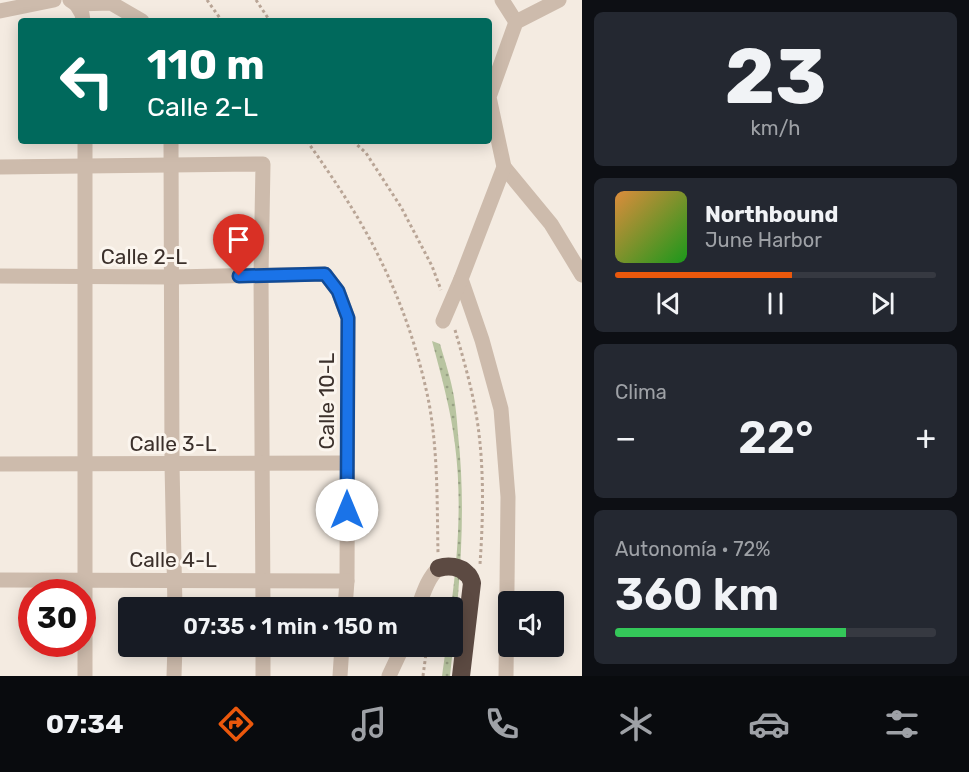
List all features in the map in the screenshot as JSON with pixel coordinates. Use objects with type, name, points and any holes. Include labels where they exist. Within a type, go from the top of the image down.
[{"type":"highway","points":[[439,568],[453,566],[476,576],[461,676]]},
{"type":"street","points":[[0,11],[54,0]]},
{"type":"street","points":[[502,0],[516,22]]},
{"type":"street","points":[[492,89],[516,22],[558,0]]},
{"type":"street","points":[[73,2],[83,18]]},
{"type":"street","points":[[73,2],[111,3],[137,18]]},
{"type":"street","points":[[492,111],[504,167],[551,224],[582,275]]},
{"type":"street","points":[[85,144],[86,579]]},
{"type":"street","points":[[171,144],[172,464],[175,597]]},
{"type":"street","points":[[0,167],[263,164],[261,276],[263,597]]},
{"type":"street","points":[[445,315],[504,167]]},
{"type":"street","name":"Calle 2-L","points":[[0,276],[173,278],[325,274]]},
{"type":"street","name":"Calle 10-L","points":[[325,274],[338,291],[348,318],[346,597]]},
{"type":"street","points":[[461,279],[482,340],[501,409],[508,497],[506,676]]},
{"type":"street","name":"Calle 3-L","points":[[0,464],[347,463]]},
{"type":"street","points":[[422,597],[430,578],[439,568]]},
{"type":"street","name":"Calle 4-L","points":[[0,580],[18,580]]},
{"type":"street","name":"Calle 4-L","points":[[96,580],[347,581]]},
{"type":"street","points":[[85,657],[85,676]]},
{"type":"street","points":[[174,676],[175,657]]},
{"type":"street","points":[[263,657],[263,676]]},
{"type":"street","points":[[340,676],[341,657]]},
{"type":"street","points":[[389,676],[398,657]]},
{"type":"path","points":[[207,0],[220,18]]},
{"type":"path","points":[[256,0],[268,18]]},
{"type":"path","points":[[309,144],[350,204],[379,257],[402,310],[419,362],[429,404],[434,442],[439,568]]},
{"type":"path","points":[[356,144],[366,153],[401,207],[432,266],[445,315],[467,371],[479,433],[482,480],[476,576]]},
{"type":"path","points":[[423,676],[426,657]]},
{"type":"green space","points":[[432,341],[440,344],[451,384],[461,464],[461,555],[458,597],[452,597],[459,506],[455,445]]},
{"type":"green space","points":[[445,657],[452,657],[450,676],[442,676]]},
{"type":"route","points":[[239,276],[325,274],[338,291],[348,318],[347,510]]}]
